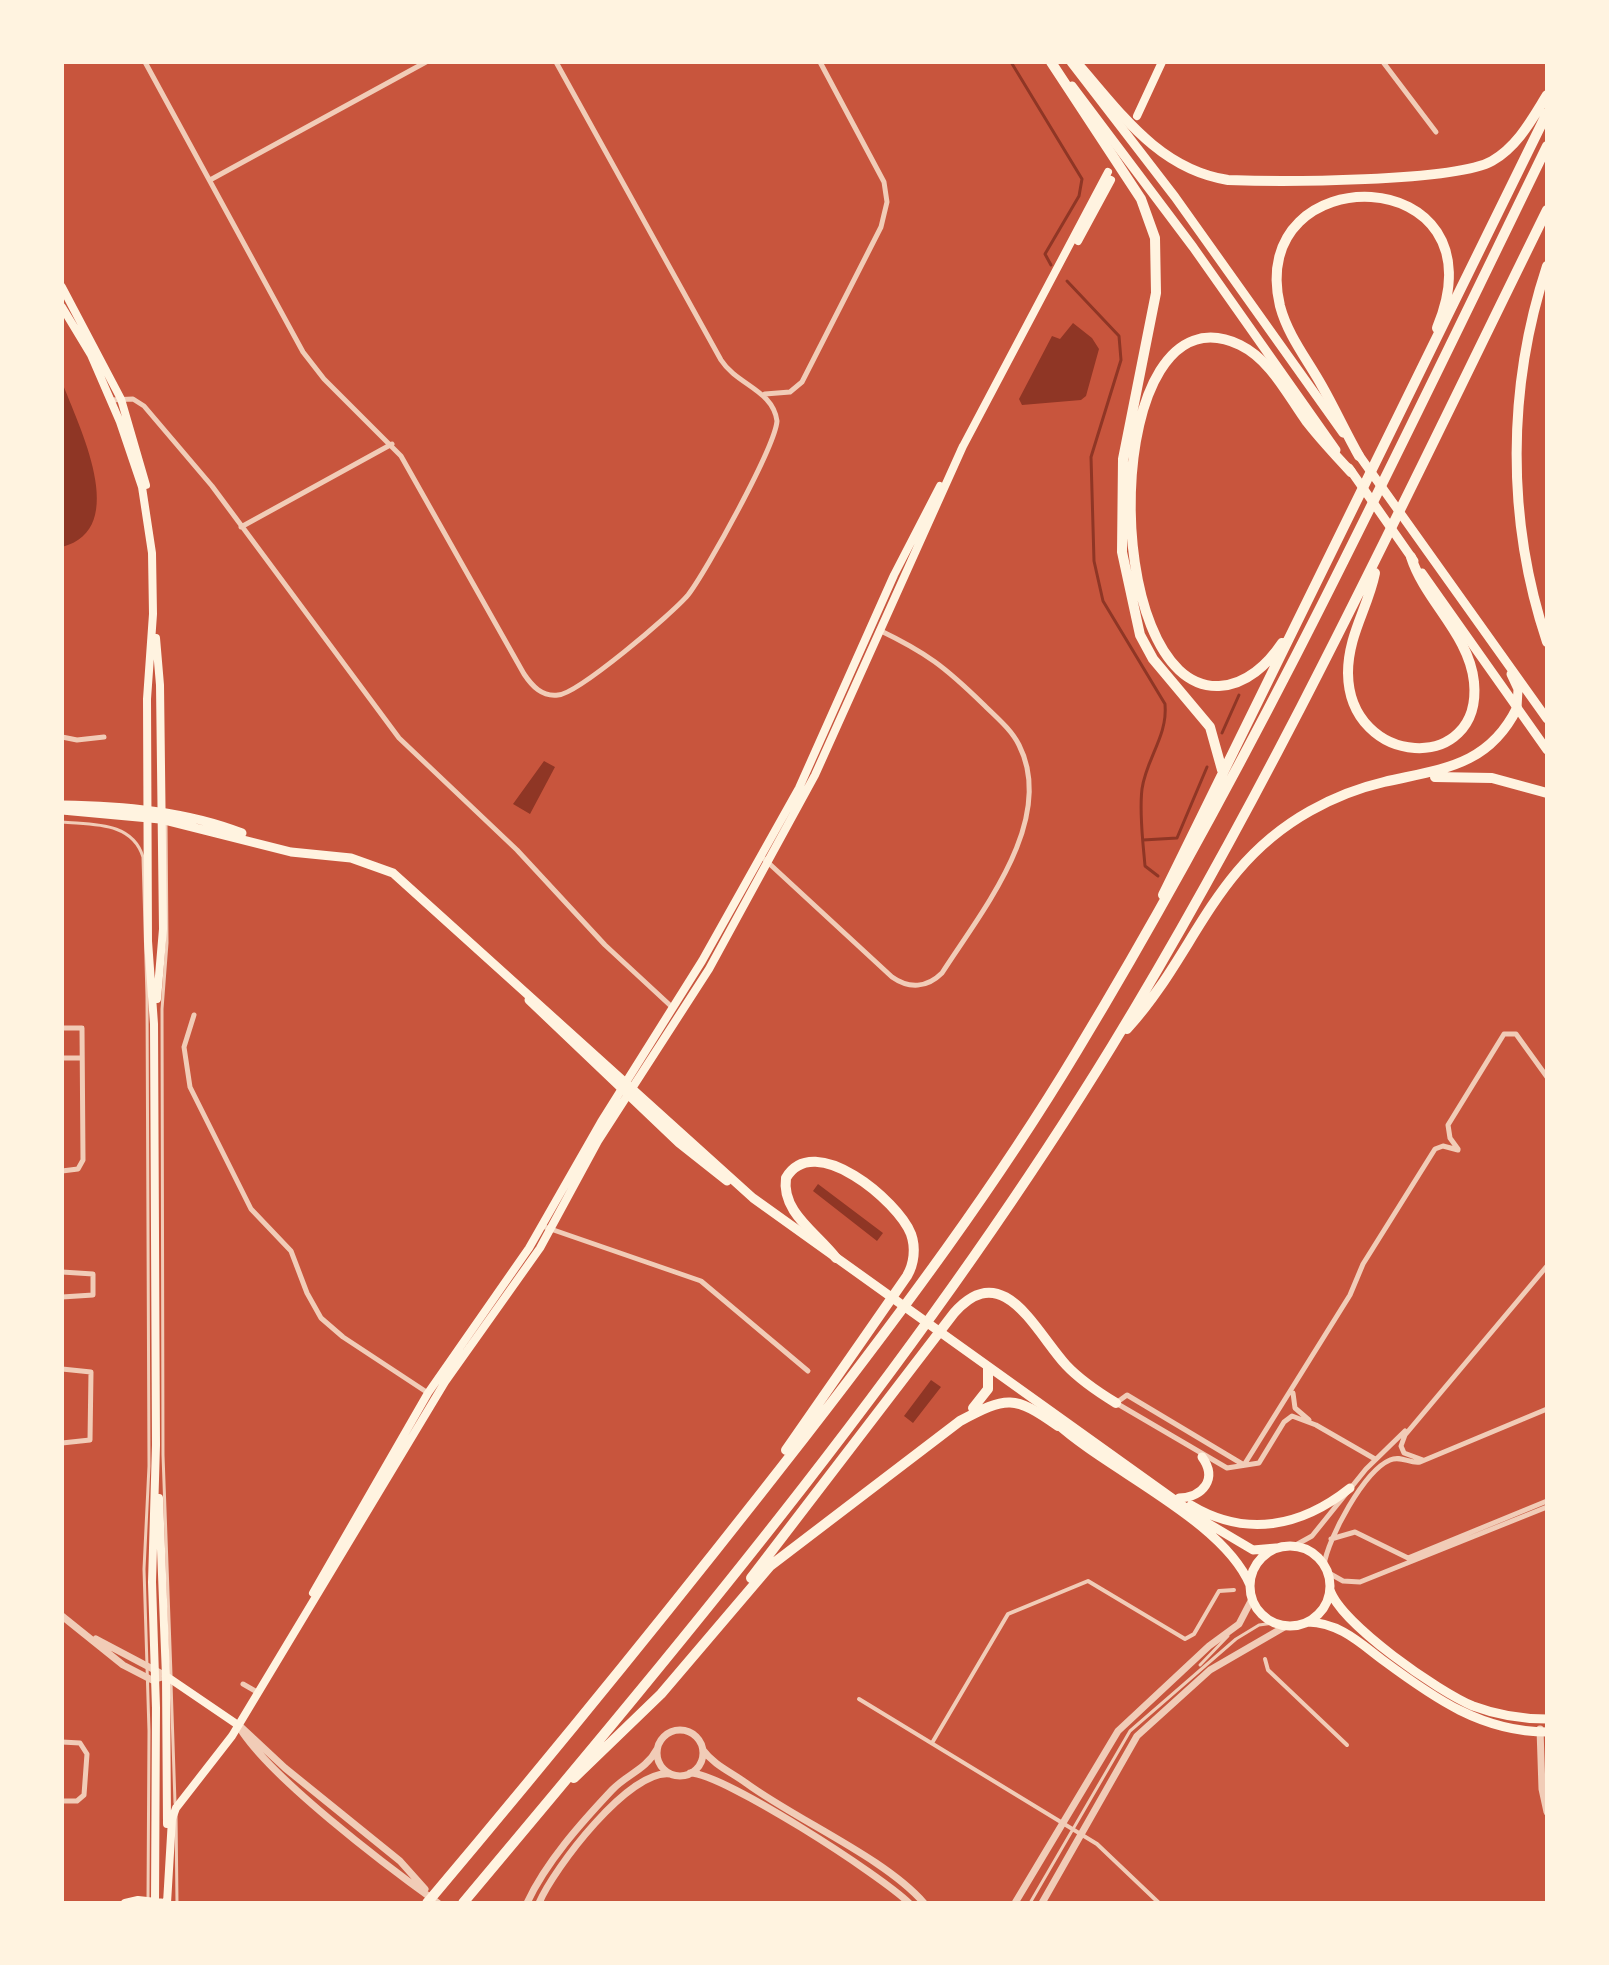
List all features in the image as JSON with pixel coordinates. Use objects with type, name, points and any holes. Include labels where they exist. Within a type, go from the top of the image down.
[{"type":"highway","points":[[1052,62],[1141,199],[1155,238],[1156,293],[1123,459],[1122,552],[1131,606],[1140,635],[1153,659],[1210,727],[1219,748],[1222,771]]},
{"type":"highway","points":[[1074,62],[1136,130],[1166,157],[1200,175],[1228,180],[1469,170],[1490,162],[1510,148],[1547,95]]},
{"type":"highway","points":[[1153,918],[1222,771],[1322,576],[1547,113]]},
{"type":"highway","points":[[427,1903],[717,1550],[882,1337],[983,1195],[1077,1051],[1153,918],[1176,884],[1283,686],[1547,146]]},
{"type":"highway","points":[[1359,456],[1295,343],[1280,306],[1278,283],[1280,260],[1297,226],[1326,202],[1350,195],[1389,197],[1422,214],[1442,243],[1449,265],[1450,289],[1444,311],[1392,432]]},
{"type":"highway","points":[[463,1903],[725,1584],[863,1409],[995,1225],[1110,1049],[1242,821],[1379,555],[1547,210]]},
{"type":"highway","points":[[1547,266],[1523,365],[1517,460],[1523,551],[1547,642]]},
{"type":"highway","points":[[1322,576],[1277,651],[1245,679],[1227,686],[1204,685],[1172,665],[1157,642],[1144,607],[1132,529],[1137,436],[1152,379],[1166,359],[1191,342],[1217,338],[1242,346],[1267,366],[1315,432],[1351,472]]},
{"type":"highway","points":[[1379,555],[1374,582],[1351,638],[1348,681],[1354,704],[1370,728],[1391,745],[1411,750],[1439,745],[1455,735],[1468,715],[1474,692],[1468,659],[1419,580],[1411,557]]},
{"type":"highway","points":[[1110,1049],[1142,1011],[1227,882],[1255,851],[1291,823],[1324,803],[1367,787],[1470,760],[1509,721],[1517,708]]},
{"type":"highway","points":[[1405,778],[1483,777],[1547,793]]},
{"type":"highway","points":[[717,1550],[745,1504],[791,1443],[912,1265],[910,1232],[886,1202],[840,1168],[822,1160],[807,1161],[786,1178],[787,1198],[794,1212],[836,1258]]},
{"type":"highway","points":[[719,1626],[750,1579],[954,1313],[969,1299],[990,1292],[1010,1299],[1071,1370],[1116,1403]]},
{"type":"highway","points":[[546,1803],[649,1707],[778,1559],[960,1421],[984,1398],[989,1383],[988,1368]]},
{"type":"highway","points":[[960,1421],[990,1404],[1008,1400],[1031,1407],[1058,1426]]},
{"type":"main road","points":[[1052,62],[1167,211],[1547,750]]},
{"type":"main road","points":[[1074,62],[1183,208],[1547,719]]},
{"type":"main road","points":[[1137,116],[1162,62]]},
{"type":"main road","points":[[627,1088],[698,987],[764,859],[875,628],[903,556],[1110,176]]},
{"type":"main road","points":[[63,290],[74,307],[142,462],[160,685],[163,929],[154,1024]]},
{"type":"main road","points":[[62,307],[116,400]]},
{"type":"main road","points":[[151,1901],[152,1564],[156,1445],[154,1024],[148,941],[148,687],[153,614]]},
{"type":"main road","points":[[1499,654],[1516,685],[1517,708]]},
{"type":"main road","points":[[62,808],[149,814],[218,825],[275,848],[351,858],[388,869],[411,886],[491,960],[627,1088],[689,1152],[1043,1408],[1248,1548],[1294,1546],[1313,1554],[1326,1569],[1330,1590],[1339,1609],[1363,1632],[1450,1694],[1492,1712],[1544,1719]]},
{"type":"main road","points":[[166,1903],[172,1819],[176,1808],[238,1725],[445,1382],[547,1228],[764,859]]},
{"type":"main road","points":[[301,1619],[328,1564],[428,1393],[547,1228]]},
{"type":"main road","points":[[1043,1408],[1058,1426],[1217,1541],[1239,1562],[1260,1614],[1286,1626],[1308,1622],[1337,1627],[1458,1711],[1503,1727],[1544,1732]]},
{"type":"main road","points":[[156,1445],[169,1678],[166,1903]]},
{"type":"main road","points":[[1179,1498],[1195,1496],[1206,1487],[1209,1474],[1202,1457]]},
{"type":"main road","points":[[1153,1485],[1222,1521],[1248,1526],[1315,1513],[1350,1488]]},
{"type":"main road","points":[[1250,1585],[1257,1562],[1276,1548]]},
{"type":"main road","points":[[1308,1622],[1323,1609],[1330,1590]]},
{"type":"main road","points":[[169,1678],[238,1725]]},
{"type":"main road","points":[[125,1903],[166,1903]]},
{"type":"street","points":[[145,62],[308,359],[392,444],[524,674],[542,692],[561,695],[584,681],[669,614],[699,580],[777,428],[775,410],[764,394],[735,378],[721,360],[556,62]]},
{"type":"street","points":[[210,180],[426,62]]},
{"type":"street","points":[[764,394],[785,393],[802,382],[887,210],[882,176],[820,62]]},
{"type":"street","points":[[1383,62],[1436,132]]},
{"type":"street","points":[[62,307],[74,307]]},
{"type":"street","points":[[116,400],[133,399],[144,406],[206,478],[404,743],[517,850],[605,945],[674,1009]]},
{"type":"street","points":[[241,527],[392,444]]},
{"type":"street","points":[[764,859],[892,977],[904,984],[920,986],[942,973],[1016,851],[1026,824],[1030,788],[1026,762],[1015,738],[936,659],[875,628]]},
{"type":"street","points":[[62,737],[73,740],[104,737]]},
{"type":"street","points":[[194,1015],[184,1047],[190,1087],[251,1209],[291,1251],[307,1293],[321,1318],[343,1337],[428,1393]]},
{"type":"street","points":[[62,1028],[82,1028],[83,1163],[74,1170],[62,1171]]},
{"type":"street","points":[[1244,1465],[1294,1389],[1350,1295],[1366,1258],[1435,1149],[1443,1146],[1458,1150],[1450,1138],[1448,1125],[1504,1034],[1516,1034],[1547,1077]]},
{"type":"street","points":[[62,1058],[82,1058]]},
{"type":"street","points":[[547,1228],[701,1281],[808,1371]]},
{"type":"street","points":[[1424,1461],[1414,1459],[1402,1450],[1403,1439],[1547,1266]]},
{"type":"street","points":[[62,1272],[93,1274],[95,1284],[93,1295],[62,1297]]},
{"type":"street","points":[[62,1369],[91,1372],[93,1413],[90,1440],[62,1443]]},
{"type":"street","points":[[1294,1389],[1292,1398],[1295,1408],[1316,1425]]},
{"type":"street","points":[[1244,1465],[1127,1395],[1116,1403],[1202,1457],[1227,1468],[1259,1463],[1289,1417],[1299,1417],[1316,1425],[1375,1459]]},
{"type":"street","points":[[1547,1409],[1424,1461],[1413,1463],[1394,1458],[1383,1464],[1352,1502],[1330,1540],[1326,1569],[1343,1581],[1360,1582],[1547,1504]]},
{"type":"street","points":[[1294,1546],[1312,1536],[1375,1459],[1415,1422]]},
{"type":"street","points":[[1330,1540],[1348,1531],[1359,1532],[1408,1558],[1547,1504]]},
{"type":"street","points":[[932,1743],[1008,1614],[1088,1581],[1185,1639],[1194,1634],[1219,1591],[1234,1590]]},
{"type":"street","points":[[1015,1903],[1062,1822],[1129,1719],[1209,1646],[1235,1627],[1245,1616],[1252,1599]]},
{"type":"street","points":[[62,1616],[123,1665],[152,1680],[169,1678]]},
{"type":"street","points":[[1042,1903],[1137,1736],[1210,1670],[1286,1626]]},
{"type":"street","points":[[87,1635],[169,1678]]},
{"type":"street","points":[[1265,1659],[1268,1670],[1347,1745]]},
{"type":"street","points":[[243,1684],[257,1692]]},
{"type":"street","points":[[859,1699],[1097,1844],[1159,1903]]},
{"type":"street","points":[[1544,1719],[1542,1789],[1547,1812]]},
{"type":"street","points":[[238,1725],[252,1733],[285,1768],[400,1861],[438,1903]]},
{"type":"street","points":[[527,1903],[544,1872],[609,1793],[648,1764],[664,1736],[680,1729],[694,1734],[715,1763],[772,1803],[899,1879],[924,1903]]},
{"type":"street","points":[[62,1742],[80,1743],[87,1754],[84,1795],[77,1801],[62,1801]]},
{"type":"street","points":[[657,1749],[659,1764],[670,1774]]},
{"type":"street","points":[[690,1773],[700,1764],[703,1750]]},
{"type":"street","points":[[539,1903],[549,1883],[622,1795],[655,1775],[690,1773],[708,1776],[750,1800],[835,1851],[909,1903]]},
{"type":"lane","points":[[162,817],[167,931],[162,1009],[163,1455],[177,1903]]},
{"type":"lane","points":[[62,822],[112,827],[124,832],[141,852],[147,996],[149,1466],[144,1569],[151,1667]]},
{"type":"lane","points":[[143,871],[149,843]]},
{"type":"lane","points":[[1186,1679],[1236,1639],[1259,1625],[1274,1623]]},
{"type":"lane","points":[[1031,1903],[1122,1741],[1235,1627]]},
{"type":"shaded area","points":[[1073,323],[1092,338],[1099,349],[1086,396],[1081,400],[1022,405],[1019,399],[1052,336],[1060,339]]},
{"type":"shaded area","points":[[62,382],[87,448],[97,498],[94,520],[83,537],[62,547]]},
{"type":"shaded area","points":[[544,761],[555,767],[530,814],[513,804]]},
{"type":"shaded area","points":[[818,1184],[883,1233],[877,1241],[813,1191]]},
{"type":"shaded area","points":[[931,1380],[941,1387],[913,1423],[904,1416]]},
{"type":"waterway","points":[[1011,62],[1082,179],[1079,196],[1045,254],[1051,265]]},
{"type":"waterway","points":[[1067,281],[1119,336],[1121,360],[1091,457],[1094,561],[1103,601],[1165,704],[1163,727],[1144,778],[1141,798],[1145,866],[1158,876]]},
{"type":"waterway","points":[[1222,733],[1239,695]]},
{"type":"waterway","points":[[1143,840],[1177,838],[1207,767]]}]
